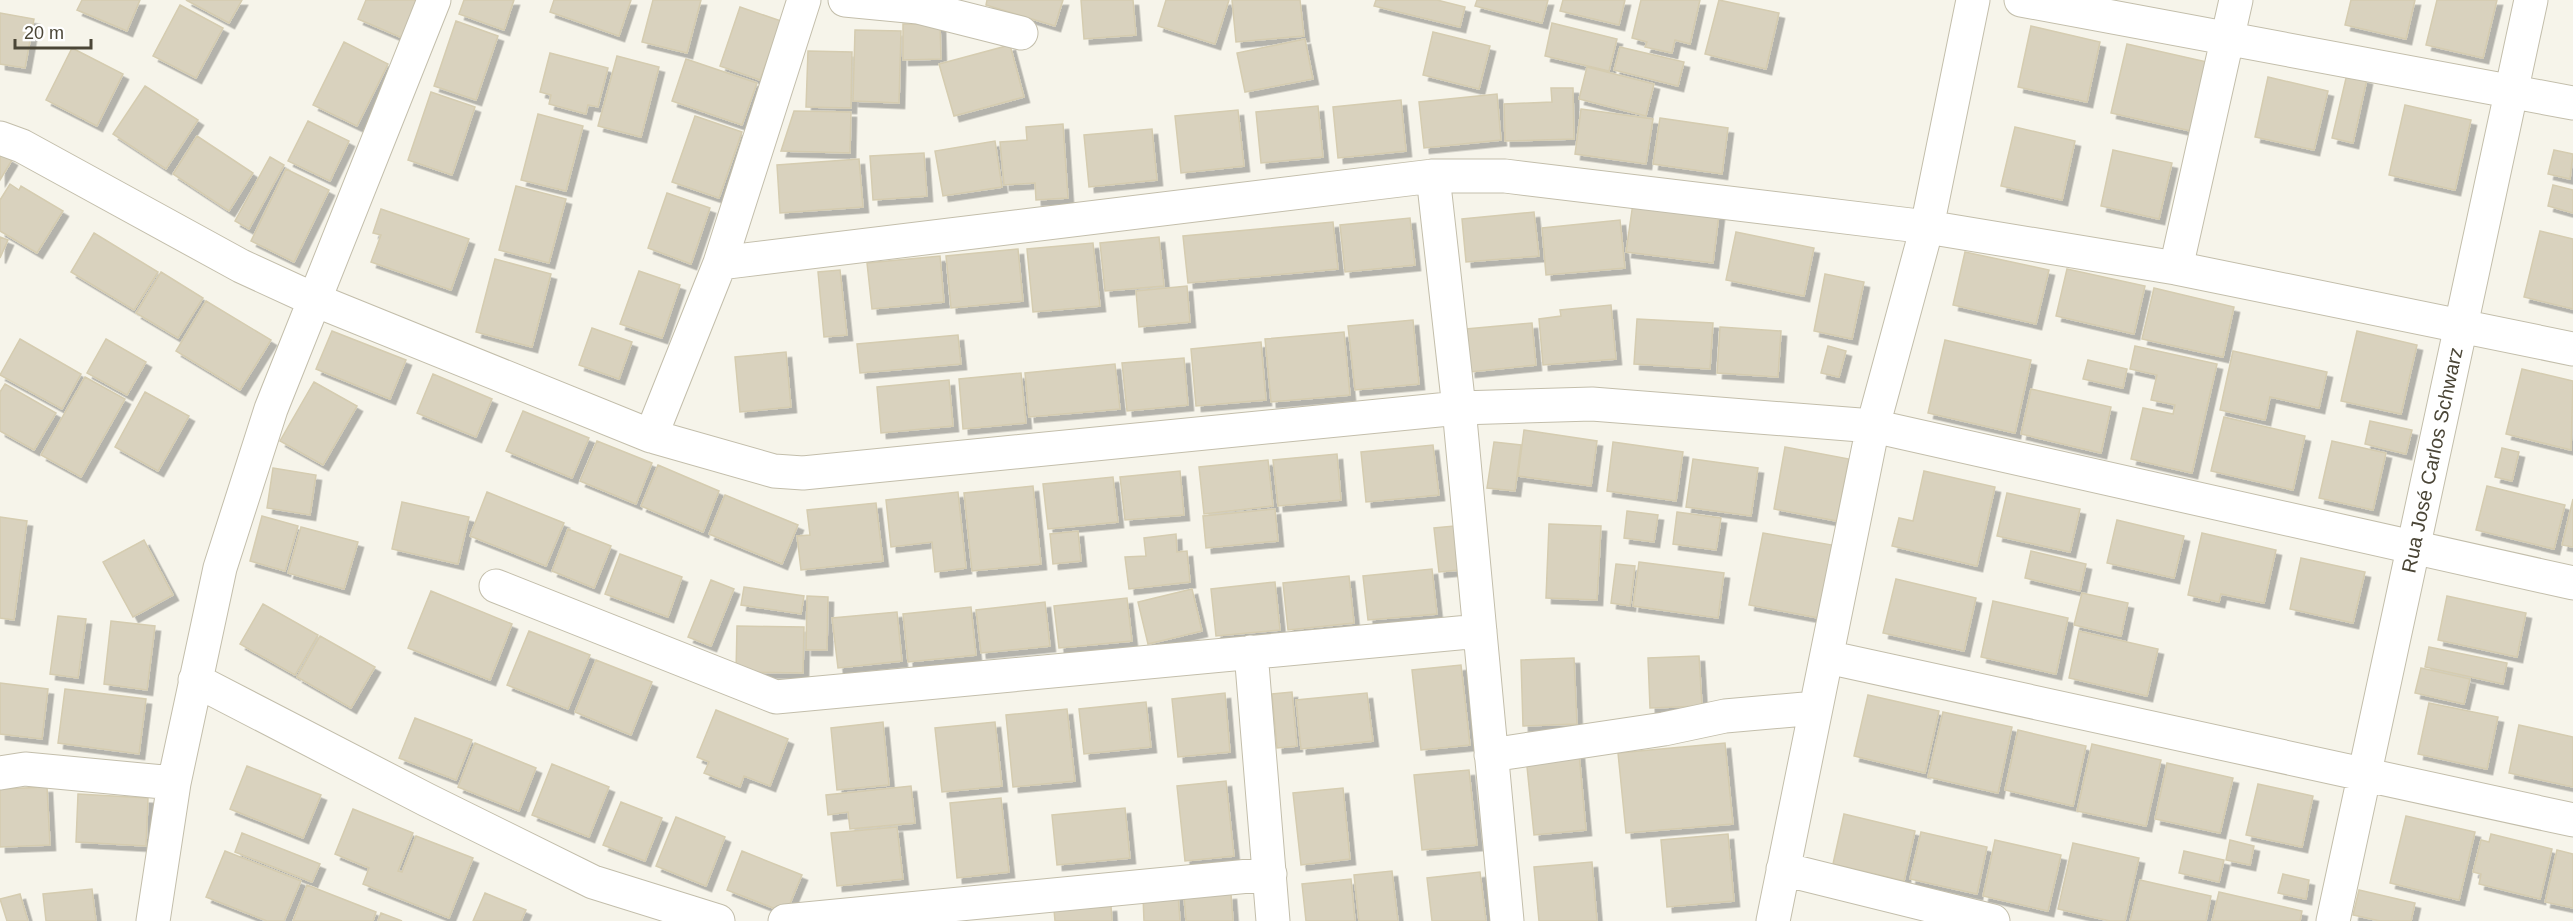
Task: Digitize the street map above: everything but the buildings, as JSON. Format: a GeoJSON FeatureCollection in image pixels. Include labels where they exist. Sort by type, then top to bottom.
{"type":"FeatureCollection","features":[{"type":"Feature","properties":{"kind":"street"},"geometry":{"type":"LineString","coordinates":[[153,921],[174,783],[220,568],[271,410],[434,0]]}},
{"type":"Feature","properties":{"kind":"street"},"geometry":{"type":"LineString","coordinates":[[651,436],[720,263],[804,0]]}},
{"type":"Feature","properties":{"kind":"street"},"geometry":{"type":"LineString","coordinates":[[845,0],[918,7],[1021,33]]}},
{"type":"Feature","properties":{"kind":"street"},"geometry":{"type":"LineString","coordinates":[[1773,921],[1873,426],[1927,227],[1973,0]]}},
{"type":"Feature","properties":{"kind":"street"},"geometry":{"type":"LineString","coordinates":[[2021,0],[2573,103]]}},
{"type":"Feature","properties":{"kind":"street"},"geometry":{"type":"LineString","coordinates":[[2176,268],[2236,0]]}},
{"type":"Feature","properties":{"kind":"street","name":"Rua José Carlos Schwarz"},"geometry":{"type":"LineString","coordinates":[[2332,921],[2531,0]]}},
{"type":"Feature","properties":{"kind":"street"},"geometry":{"type":"LineString","coordinates":[[0,138],[22,146],[241,266],[315,300],[651,436],[774,471],[803,473],[1459,408],[1592,404],[1873,426],[2573,583]]}},
{"type":"Feature","properties":{"kind":"street"},"geometry":{"type":"LineString","coordinates":[[720,263],[1433,176],[1505,176],[1927,227],[2176,268],[2573,349]]}},
{"type":"Feature","properties":{"kind":"street"},"geometry":{"type":"LineString","coordinates":[[1433,176],[1459,408],[1507,921]]}},
{"type":"Feature","properties":{"kind":"street"},"geometry":{"type":"LineString","coordinates":[[496,586],[776,696],[1480,631]]}},
{"type":"Feature","properties":{"kind":"street"},"geometry":{"type":"LineString","coordinates":[[1251,652],[1273,921]]}},
{"type":"Feature","properties":{"kind":"street"},"geometry":{"type":"LineString","coordinates":[[1827,657],[2573,819]]}},
{"type":"Feature","properties":{"kind":"street"},"geometry":{"type":"LineString","coordinates":[[195,680],[427,800],[593,882],[718,921]]}},
{"type":"Feature","properties":{"kind":"street"},"geometry":{"type":"LineString","coordinates":[[1491,755],[1664,729],[1725,716],[1816,708]]}},
{"type":"Feature","properties":{"kind":"street"},"geometry":{"type":"LineString","coordinates":[[0,773],[25,769],[174,783]]}},
{"type":"Feature","properties":{"kind":"street"},"geometry":{"type":"LineString","coordinates":[[1783,869],[1993,921]]}},
{"type":"Feature","properties":{"kind":"street"},"geometry":{"type":"LineString","coordinates":[[785,921],[1270,874]]}}]}
